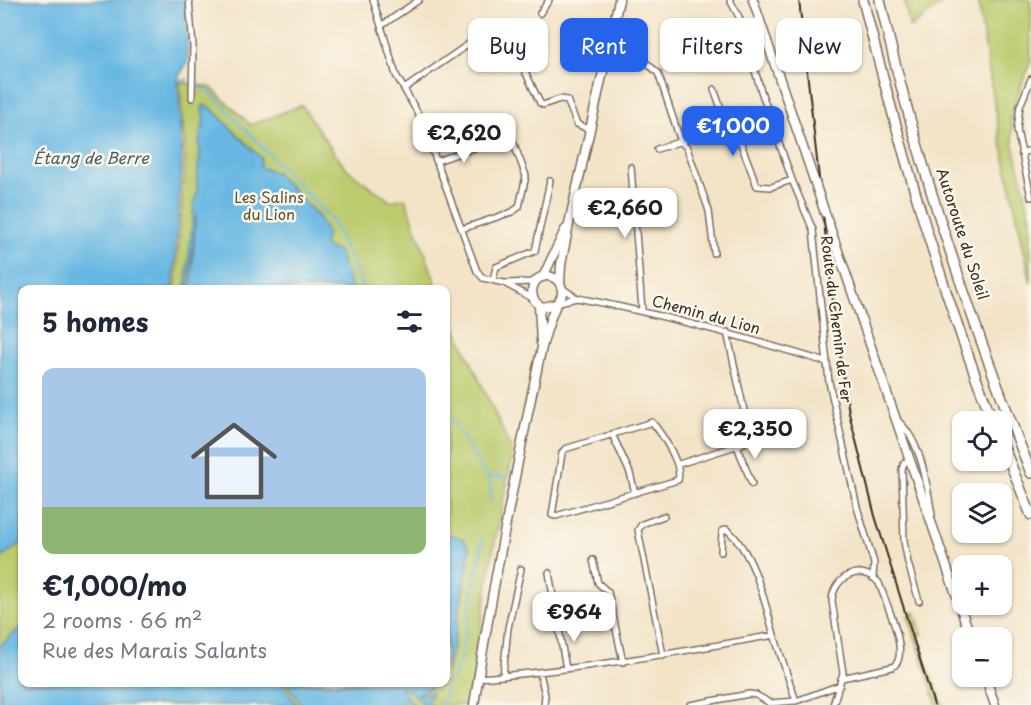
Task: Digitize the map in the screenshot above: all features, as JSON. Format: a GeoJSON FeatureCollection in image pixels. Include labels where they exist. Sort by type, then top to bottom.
{"type":"FeatureCollection","features":[{"type":"Feature","properties":{"kind":"highway"},"geometry":{"type":"LineString","coordinates":[[863,0],[919,210],[989,411]]}},
{"type":"Feature","properties":{"kind":"highway","name":"Autoroute du Soleil"},"geometry":{"type":"LineString","coordinates":[[880,0],[903,93],[936,205],[974,323],[1031,473]]}},
{"type":"Feature","properties":{"kind":"highway"},"geometry":{"type":"LineString","coordinates":[[1012,468],[1031,515]]}},
{"type":"Feature","properties":{"kind":"main road"},"geometry":{"type":"LineString","coordinates":[[753,0],[967,627]]}},
{"type":"Feature","properties":{"kind":"main road"},"geometry":{"type":"LineString","coordinates":[[474,705],[507,515],[541,350],[557,303],[562,295],[561,265],[619,2]]}},
{"type":"Feature","properties":{"kind":"main road"},"geometry":{"type":"LineString","coordinates":[[557,303],[548,307],[539,305],[532,298],[531,292],[535,282],[543,277],[570,219]]}},
{"type":"Feature","properties":{"kind":"main road"},"geometry":{"type":"LineString","coordinates":[[543,277],[553,278],[561,285]]}},
{"type":"Feature","properties":{"kind":"main road"},"geometry":{"type":"LineString","coordinates":[[539,305],[541,350]]}},
{"type":"Feature","properties":{"kind":"main road"},"geometry":{"type":"LineString","coordinates":[[989,687],[995,705]]}},
{"type":"Feature","properties":{"kind":"street"},"geometry":{"type":"LineString","coordinates":[[189,0],[193,37],[192,98]]}},
{"type":"Feature","properties":{"kind":"street"},"geometry":{"type":"LineString","coordinates":[[373,0],[396,75],[420,117],[478,274],[504,283],[532,298]]}},
{"type":"Feature","properties":{"kind":"street"},"geometry":{"type":"LineString","coordinates":[[381,26],[419,0]]}},
{"type":"Feature","properties":{"kind":"street"},"geometry":{"type":"LineString","coordinates":[[540,13],[549,0]]}},
{"type":"Feature","properties":{"kind":"street","name":"Route du Chemin de Fer"},"geometry":{"type":"LineString","coordinates":[[730,0],[739,17],[761,91],[792,180],[813,230],[826,362],[843,446],[874,563],[873,578]]}},
{"type":"Feature","properties":{"kind":"street"},"geometry":{"type":"LineString","coordinates":[[404,89],[468,44]]}},
{"type":"Feature","properties":{"kind":"street"},"geometry":{"type":"LineString","coordinates":[[648,64],[658,73],[681,142],[687,148],[709,211],[714,253]]}},
{"type":"Feature","properties":{"kind":"street"},"geometry":{"type":"LineString","coordinates":[[525,72],[540,103],[567,100],[577,124],[590,130]]}},
{"type":"Feature","properties":{"kind":"street"},"geometry":{"type":"LineString","coordinates":[[1031,79],[1018,114],[1017,129],[1020,153],[1031,197]]}},
{"type":"Feature","properties":{"kind":"street"},"geometry":{"type":"LineString","coordinates":[[714,89],[727,125]]}},
{"type":"Feature","properties":{"kind":"street"},"geometry":{"type":"LineString","coordinates":[[657,149],[732,125],[757,186],[771,187],[792,180]]}},
{"type":"Feature","properties":{"kind":"street"},"geometry":{"type":"LineString","coordinates":[[462,229],[513,212],[519,207],[526,174],[508,128]]}},
{"type":"Feature","properties":{"kind":"street"},"geometry":{"type":"LineString","coordinates":[[437,161],[483,145]]}},
{"type":"Feature","properties":{"kind":"street"},"geometry":{"type":"LineString","coordinates":[[1020,153],[1031,150]]}},
{"type":"Feature","properties":{"kind":"street"},"geometry":{"type":"LineString","coordinates":[[632,167],[642,310]]}},
{"type":"Feature","properties":{"kind":"street"},"geometry":{"type":"LineString","coordinates":[[493,280],[496,267],[535,251],[550,181]]}},
{"type":"Feature","properties":{"kind":"street"},"geometry":{"type":"LineString","coordinates":[[504,283],[535,282]]}},
{"type":"Feature","properties":{"kind":"street","name":"Chemin du Lion"},"geometry":{"type":"LineString","coordinates":[[561,285],[566,292],[577,298],[642,310],[727,332],[826,362]]}},
{"type":"Feature","properties":{"kind":"street","name":"Chemin du Lion"},"geometry":{"type":"LineString","coordinates":[[557,303],[577,298]]}},
{"type":"Feature","properties":{"kind":"street"},"geometry":{"type":"LineString","coordinates":[[678,464],[748,441],[750,433],[727,332]]}},
{"type":"Feature","properties":{"kind":"street"},"geometry":{"type":"LineString","coordinates":[[897,420],[906,429],[918,457],[929,495],[935,531]]}},
{"type":"Feature","properties":{"kind":"street"},"geometry":{"type":"LineString","coordinates":[[652,423],[678,464],[680,475],[675,482],[556,516],[552,515],[564,451],[568,447],[612,434],[652,423]]}},
{"type":"Feature","properties":{"kind":"street"},"geometry":{"type":"LineString","coordinates":[[612,434],[630,473],[635,494]]}},
{"type":"Feature","properties":{"kind":"street"},"geometry":{"type":"LineString","coordinates":[[737,446],[752,484]]}},
{"type":"Feature","properties":{"kind":"street"},"geometry":{"type":"LineString","coordinates":[[909,460],[904,463],[902,469],[903,531],[908,563],[919,601]]}},
{"type":"Feature","properties":{"kind":"street"},"geometry":{"type":"LineString","coordinates":[[663,516],[642,524],[638,530],[663,656]]}},
{"type":"Feature","properties":{"kind":"street"},"geometry":{"type":"LineString","coordinates":[[721,552],[720,534],[726,529],[733,535],[750,563],[796,701]]}},
{"type":"Feature","properties":{"kind":"street"},"geometry":{"type":"LineString","coordinates":[[593,560],[598,584],[608,592],[623,662]]}},
{"type":"Feature","properties":{"kind":"street"},"geometry":{"type":"LineString","coordinates":[[503,676],[508,628],[521,569]]}},
{"type":"Feature","properties":{"kind":"street"},"geometry":{"type":"LineString","coordinates":[[549,573],[566,669]]}},
{"type":"Feature","properties":{"kind":"street"},"geometry":{"type":"LineString","coordinates":[[690,705],[749,694],[756,695],[770,703],[796,701],[841,681],[899,663],[899,643],[879,583],[873,578],[857,573],[849,574],[840,580],[833,592],[832,601],[843,667],[841,681],[833,705]]}},
{"type":"Feature","properties":{"kind":"street"},"geometry":{"type":"LineString","coordinates":[[478,678],[540,673],[623,662],[774,635]]}},
{"type":"Feature","properties":{"kind":"street"},"geometry":{"type":"LineString","coordinates":[[540,673],[545,698],[544,705]]}},
{"type":"Feature","properties":{"kind":"green space"},"geometry":{"type":"Polygon","coordinates":[[[904,0],[946,0],[910,28],[904,0]]]}},
{"type":"Feature","properties":{"kind":"green space"},"geometry":{"type":"Polygon","coordinates":[[[979,0],[1031,0],[1031,61],[1011,117],[1013,141],[1031,219],[1031,283],[999,132],[979,0]]]}},
{"type":"Feature","properties":{"kind":"green space","name":"Les Salins du Lion"},"geometry":{"type":"Polygon","coordinates":[[[180,82],[210,87],[251,125],[302,105],[348,170],[390,201],[405,198],[437,285],[175,285],[185,160],[180,82]]]}},
{"type":"Feature","properties":{"kind":"green space"},"geometry":{"type":"Polygon","coordinates":[[[450,316],[513,453],[493,551],[469,705],[0,705],[0,559],[18,545],[18,687],[450,687],[450,316]]]}},
{"type":"Feature","properties":{"kind":"green space"},"geometry":{"type":"Polygon","coordinates":[[[915,612],[922,634],[918,636],[943,705],[937,705],[908,615],[915,612]]]}},
{"type":"Feature","properties":{"kind":"water","name":"Étang de Berre"},"geometry":{"type":"Polygon","coordinates":[[[0,0],[186,0],[188,61],[178,78],[182,160],[173,285],[18,285],[18,545],[0,559],[0,0]]]}},
{"type":"Feature","properties":{"kind":"water"},"geometry":{"type":"Polygon","coordinates":[[[204,105],[211,108],[261,158],[260,167],[275,172],[318,216],[327,233],[324,244],[340,255],[351,285],[191,285],[196,215],[188,285],[185,285],[197,193],[199,141],[204,120],[202,109],[204,105]]]}},
{"type":"Feature","properties":{"kind":"water"},"geometry":{"type":"Polygon","coordinates":[[[450,534],[464,539],[470,549],[450,658],[450,534]]]}},
{"type":"Feature","properties":{"kind":"water"},"geometry":{"type":"Polygon","coordinates":[[[18,630],[18,687],[285,687],[297,705],[0,705],[0,646],[18,630]]]}},
{"type":"Feature","properties":{"kind":"water"},"geometry":{"type":"Polygon","coordinates":[[[289,687],[431,687],[418,694],[432,692],[427,704],[407,689],[401,688],[414,705],[409,705],[404,698],[401,701],[403,705],[302,705],[289,687]]]}},
{"type":"Feature","properties":{"kind":"waterway"},"geometry":{"type":"LineString","coordinates":[[178,78],[183,81],[188,79]]}},
{"type":"Feature","properties":{"kind":"waterway"},"geometry":{"type":"LineString","coordinates":[[196,85],[210,92],[331,219],[357,272],[361,285]]}},
{"type":"Feature","properties":{"kind":"waterway"},"geometry":{"type":"LineString","coordinates":[[450,416],[486,476],[507,478]]}},
{"type":"Feature","properties":{"kind":"waterway"},"geometry":{"type":"LineString","coordinates":[[488,478],[491,486],[490,501]]}},
{"type":"Feature","properties":{"kind":"waterway"},"geometry":{"type":"LineString","coordinates":[[450,683],[460,661],[483,539]]}},
{"type":"Feature","properties":{"kind":"waterway"},"geometry":{"type":"LineString","coordinates":[[440,705],[448,687]]}},
{"type":"Feature","properties":{"kind":"railway"},"geometry":{"type":"LineString","coordinates":[[799,0],[836,329],[849,413],[875,516],[934,705]]}}]}
